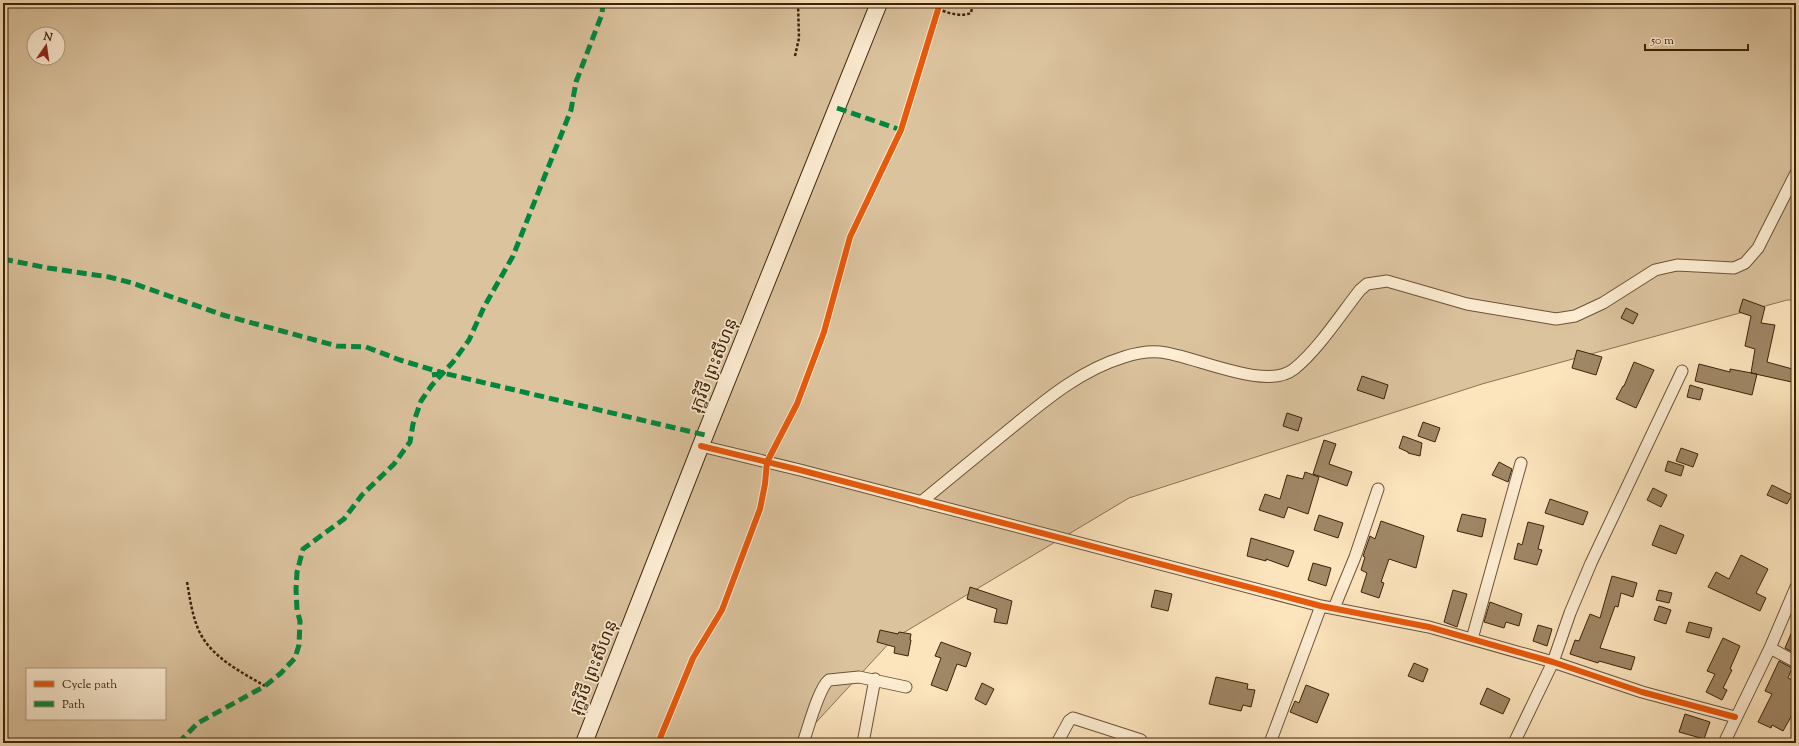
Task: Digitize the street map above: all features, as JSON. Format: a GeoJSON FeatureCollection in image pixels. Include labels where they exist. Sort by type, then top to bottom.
{"type":"FeatureCollection","features":[{"type":"Feature","properties":{"kind":"street","name":"រុក្ខវិថី ព្រះសីហនុ"},"geometry":{"type":"LineString","coordinates":[[584,743],[701,446],[879,3]]}},
{"type":"Feature","properties":{"kind":"street"},"geometry":{"type":"LineString","coordinates":[[921,502],[1054,394],[1082,375],[1104,364],[1133,354],[1160,352],[1243,374],[1266,376],[1285,374],[1294,370],[1322,339],[1360,290],[1372,283],[1387,281],[1468,304],[1556,318],[1576,316],[1603,303],[1656,270],[1677,265],[1734,268],[1745,263],[1758,248],[1796,173]]}},
{"type":"Feature","properties":{"kind":"street"},"geometry":{"type":"LineString","coordinates":[[1514,743],[1553,662],[1570,613],[1591,563],[1682,371]]}},
{"type":"Feature","properties":{"kind":"street"},"geometry":{"type":"LineString","coordinates":[[701,446],[800,470],[1321,606],[1429,627],[1553,662],[1642,692],[1736,717]]}},
{"type":"Feature","properties":{"kind":"street"},"geometry":{"type":"LineString","coordinates":[[1472,640],[1521,463]]}},
{"type":"Feature","properties":{"kind":"street"},"geometry":{"type":"LineString","coordinates":[[1334,608],[1355,557],[1378,489]]}},
{"type":"Feature","properties":{"kind":"street"},"geometry":{"type":"LineString","coordinates":[[1724,743],[1770,648],[1796,587]]}},
{"type":"Feature","properties":{"kind":"street"},"geometry":{"type":"LineString","coordinates":[[1270,743],[1321,606]]}},
{"type":"Feature","properties":{"kind":"street"},"geometry":{"type":"LineString","coordinates":[[1770,648],[1796,662]]}},
{"type":"Feature","properties":{"kind":"street"},"geometry":{"type":"LineString","coordinates":[[803,743],[820,693],[827,681],[833,678],[859,677],[875,679],[906,687]]}},
{"type":"Feature","properties":{"kind":"street"},"geometry":{"type":"LineString","coordinates":[[863,743],[875,679]]}},
{"type":"Feature","properties":{"kind":"street"},"geometry":{"type":"LineString","coordinates":[[1057,743],[1072,718],[1141,740]]}},
{"type":"Feature","properties":{"kind":"path"},"geometry":{"type":"LineString","coordinates":[[795,56],[799,38],[798,3]]}},
{"type":"Feature","properties":{"kind":"path"},"geometry":{"type":"LineString","coordinates":[[936,17],[939,6],[948,13],[965,15],[971,13],[974,3]]}},
{"type":"Feature","properties":{"kind":"path"},"geometry":{"type":"LineString","coordinates":[[187,582],[192,613],[197,626],[210,647],[225,661],[265,686]]}},
{"type":"Feature","properties":{"kind":"shaded area"},"geometry":{"type":"Polygon","coordinates":[[[3,3],[1796,3],[1796,300],[1787,300],[1482,384],[1129,498],[893,639],[797,743],[3,743],[3,3]]]}},
{"type":"Feature","properties":{"kind":"building"},"geometry":{"type":"Polygon","coordinates":[[[1743,299],[1765,307],[1761,323],[1775,325],[1767,362],[1796,370],[1796,383],[1751,373],[1755,349],[1745,346],[1751,316],[1739,312],[1743,299]]]}},
{"type":"Feature","properties":{"kind":"building"},"geometry":{"type":"Polygon","coordinates":[[[1626,308],[1638,314],[1633,324],[1621,318],[1626,308]]]}},
{"type":"Feature","properties":{"kind":"building"},"geometry":{"type":"Polygon","coordinates":[[[1577,350],[1602,357],[1596,375],[1572,368],[1577,350]]]}},
{"type":"Feature","properties":{"kind":"building"},"geometry":{"type":"Polygon","coordinates":[[[1634,362],[1654,370],[1636,408],[1616,399],[1624,386],[1634,362]]]}},
{"type":"Feature","properties":{"kind":"building"},"geometry":{"type":"Polygon","coordinates":[[[1699,364],[1730,372],[1730,369],[1757,374],[1752,395],[1695,381],[1699,364]]]}},
{"type":"Feature","properties":{"kind":"building"},"geometry":{"type":"Polygon","coordinates":[[[1362,376],[1388,385],[1384,399],[1357,390],[1362,376]]]}},
{"type":"Feature","properties":{"kind":"building"},"geometry":{"type":"Polygon","coordinates":[[[1690,385],[1703,389],[1700,400],[1687,397],[1690,385]]]}},
{"type":"Feature","properties":{"kind":"building"},"geometry":{"type":"Polygon","coordinates":[[[1287,413],[1302,418],[1298,431],[1283,426],[1287,413]]]}},
{"type":"Feature","properties":{"kind":"building"},"geometry":{"type":"Polygon","coordinates":[[[1423,422],[1440,428],[1435,442],[1418,436],[1423,422]]]}},
{"type":"Feature","properties":{"kind":"building"},"geometry":{"type":"Polygon","coordinates":[[[1403,436],[1422,443],[1420,456],[1408,453],[1399,448],[1403,436]]]}},
{"type":"Feature","properties":{"kind":"building"},"geometry":{"type":"Polygon","coordinates":[[[1324,440],[1336,444],[1329,464],[1352,472],[1347,486],[1313,474],[1324,440]]]}},
{"type":"Feature","properties":{"kind":"building"},"geometry":{"type":"Polygon","coordinates":[[[1681,448],[1698,454],[1693,467],[1676,461],[1681,448]]]}},
{"type":"Feature","properties":{"kind":"building"},"geometry":{"type":"Polygon","coordinates":[[[1668,461],[1684,466],[1681,476],[1665,471],[1668,461]]]}},
{"type":"Feature","properties":{"kind":"building"},"geometry":{"type":"Polygon","coordinates":[[[1499,462],[1512,469],[1508,482],[1492,475],[1499,462]]]}},
{"type":"Feature","properties":{"kind":"building"},"geometry":{"type":"Polygon","coordinates":[[[1305,472],[1319,477],[1308,514],[1288,507],[1284,518],[1259,510],[1265,494],[1280,499],[1287,475],[1303,479],[1305,472]]]}},
{"type":"Feature","properties":{"kind":"building"},"geometry":{"type":"Polygon","coordinates":[[[1772,485],[1792,495],[1787,504],[1767,495],[1772,485]]]}},
{"type":"Feature","properties":{"kind":"building"},"geometry":{"type":"Polygon","coordinates":[[[1653,488],[1667,495],[1661,507],[1647,500],[1653,488]]]}},
{"type":"Feature","properties":{"kind":"building"},"geometry":{"type":"Polygon","coordinates":[[[1550,499],[1588,512],[1583,525],[1545,513],[1550,499]]]}},
{"type":"Feature","properties":{"kind":"building"},"geometry":{"type":"Polygon","coordinates":[[[1462,514],[1486,519],[1482,537],[1457,531],[1462,514]]]}},
{"type":"Feature","properties":{"kind":"building"},"geometry":{"type":"Polygon","coordinates":[[[1319,515],[1343,523],[1338,538],[1314,530],[1319,515]]]}},
{"type":"Feature","properties":{"kind":"building"},"geometry":{"type":"Polygon","coordinates":[[[1381,521],[1424,536],[1416,568],[1389,559],[1381,582],[1384,583],[1379,598],[1361,592],[1367,573],[1361,570],[1365,557],[1363,556],[1370,536],[1375,539],[1381,521]]]}},
{"type":"Feature","properties":{"kind":"building"},"geometry":{"type":"Polygon","coordinates":[[[1528,522],[1544,526],[1538,549],[1542,550],[1537,565],[1514,559],[1518,543],[1522,545],[1528,522]]]}},
{"type":"Feature","properties":{"kind":"building"},"geometry":{"type":"Polygon","coordinates":[[[1660,525],[1684,535],[1676,554],[1652,545],[1660,525]]]}},
{"type":"Feature","properties":{"kind":"building"},"geometry":{"type":"Polygon","coordinates":[[[1251,538],[1294,551],[1288,567],[1266,559],[1266,561],[1247,556],[1251,538]]]}},
{"type":"Feature","properties":{"kind":"building"},"geometry":{"type":"Polygon","coordinates":[[[1741,555],[1768,569],[1756,593],[1766,598],[1760,611],[1708,587],[1716,572],[1729,579],[1741,555]]]}},
{"type":"Feature","properties":{"kind":"building"},"geometry":{"type":"Polygon","coordinates":[[[1313,563],[1331,568],[1326,586],[1308,580],[1313,563]]]}},
{"type":"Feature","properties":{"kind":"building"},"geometry":{"type":"Polygon","coordinates":[[[1612,576],[1637,583],[1633,597],[1621,593],[1618,607],[1615,606],[1600,648],[1635,657],[1631,670],[1599,661],[1598,663],[1570,654],[1575,640],[1579,641],[1590,614],[1600,618],[1612,576]]]}},
{"type":"Feature","properties":{"kind":"building"},"geometry":{"type":"Polygon","coordinates":[[[970,587],[1012,601],[1007,624],[994,622],[997,609],[967,599],[970,587]]]}},
{"type":"Feature","properties":{"kind":"building"},"geometry":{"type":"Polygon","coordinates":[[[1155,590],[1172,594],[1168,611],[1151,607],[1155,590]]]}},
{"type":"Feature","properties":{"kind":"building"},"geometry":{"type":"Polygon","coordinates":[[[1453,590],[1467,594],[1457,627],[1444,622],[1453,590]]]}},
{"type":"Feature","properties":{"kind":"building"},"geometry":{"type":"Polygon","coordinates":[[[1659,590],[1672,593],[1669,603],[1656,600],[1659,590]]]}},
{"type":"Feature","properties":{"kind":"building"},"geometry":{"type":"Polygon","coordinates":[[[1490,602],[1522,614],[1519,626],[1506,622],[1504,628],[1484,622],[1490,602]]]}},
{"type":"Feature","properties":{"kind":"building"},"geometry":{"type":"Polygon","coordinates":[[[1659,606],[1671,610],[1666,624],[1654,620],[1659,606]]]}},
{"type":"Feature","properties":{"kind":"building"},"geometry":{"type":"Polygon","coordinates":[[[1689,622],[1712,628],[1709,638],[1686,632],[1689,622]]]}},
{"type":"Feature","properties":{"kind":"building"},"geometry":{"type":"Polygon","coordinates":[[[1796,622],[1796,654],[1785,648],[1796,622]]]}},
{"type":"Feature","properties":{"kind":"building"},"geometry":{"type":"Polygon","coordinates":[[[1538,625],[1552,629],[1547,646],[1533,641],[1538,625]]]}},
{"type":"Feature","properties":{"kind":"building"},"geometry":{"type":"Polygon","coordinates":[[[880,630],[898,634],[899,632],[911,634],[908,656],[894,653],[895,647],[877,642],[880,630]]]}},
{"type":"Feature","properties":{"kind":"building"},"geometry":{"type":"Polygon","coordinates":[[[1723,638],[1740,646],[1730,669],[1732,670],[1723,688],[1727,690],[1722,700],[1706,692],[1715,674],[1707,671],[1723,638]]]}},
{"type":"Feature","properties":{"kind":"building"},"geometry":{"type":"Polygon","coordinates":[[[941,642],[971,653],[966,667],[957,664],[947,691],[931,685],[941,658],[935,656],[941,642]]]}},
{"type":"Feature","properties":{"kind":"building"},"geometry":{"type":"Polygon","coordinates":[[[1779,661],[1792,668],[1788,678],[1796,682],[1796,708],[1783,731],[1772,725],[1771,728],[1758,722],[1772,694],[1765,691],[1779,661]]]}},
{"type":"Feature","properties":{"kind":"building"},"geometry":{"type":"Polygon","coordinates":[[[1414,663],[1428,669],[1423,682],[1408,676],[1414,663]]]}},
{"type":"Feature","properties":{"kind":"building"},"geometry":{"type":"Polygon","coordinates":[[[1216,677],[1248,684],[1247,689],[1255,690],[1251,707],[1243,705],[1241,711],[1209,704],[1216,677]]]}},
{"type":"Feature","properties":{"kind":"building"},"geometry":{"type":"Polygon","coordinates":[[[982,683],[994,689],[986,705],[975,699],[982,683]]]}},
{"type":"Feature","properties":{"kind":"building"},"geometry":{"type":"Polygon","coordinates":[[[1306,685],[1329,694],[1317,723],[1290,712],[1295,701],[1299,703],[1306,685]]]}},
{"type":"Feature","properties":{"kind":"building"},"geometry":{"type":"Polygon","coordinates":[[[1487,688],[1510,699],[1503,714],[1480,704],[1487,688]]]}},
{"type":"Feature","properties":{"kind":"building"},"geometry":{"type":"Polygon","coordinates":[[[1685,714],[1710,722],[1704,739],[1679,732],[1685,714]]]}},
{"type":"Feature","properties":{"kind":"marked path"},"geometry":{"type":"LineString","coordinates":[[178,743],[198,723],[265,686],[281,673],[295,658],[299,645],[300,621],[297,610],[297,572],[303,549],[344,519],[362,495],[394,464],[410,442],[413,424],[421,401],[432,385],[453,362],[469,340],[484,307],[513,256],[571,110],[576,82],[602,14],[603,3]]}},
{"type":"Feature","properties":{"kind":"marked path"},"geometry":{"type":"LineString","coordinates":[[837,108],[901,130]]}},
{"type":"Feature","properties":{"kind":"marked path"},"geometry":{"type":"LineString","coordinates":[[3,259],[48,268],[109,277],[132,283],[223,315],[337,346],[366,347],[400,360],[443,373]]}},
{"type":"Feature","properties":{"kind":"marked path"},"geometry":{"type":"LineString","coordinates":[[432,375],[443,373],[705,435]]}},
{"type":"Feature","properties":{"kind":"cycle path"},"geometry":{"type":"LineString","coordinates":[[658,743],[693,658],[722,610],[760,509],[765,484],[767,462],[797,404],[824,332],[850,237],[901,130],[940,3]]}},
{"type":"Feature","properties":{"kind":"cycle path"},"geometry":{"type":"LineString","coordinates":[[701,446],[800,470],[1321,606],[1429,627],[1553,662],[1642,692],[1735,717]]}}]}
